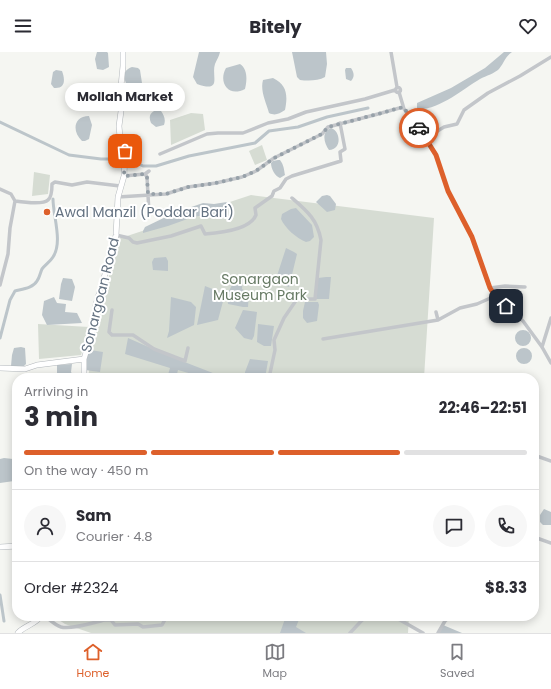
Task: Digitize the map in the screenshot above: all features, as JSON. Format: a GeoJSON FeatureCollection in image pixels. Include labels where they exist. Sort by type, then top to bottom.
{"type":"FeatureCollection","features":[{"type":"Feature","properties":{"kind":"main road","name":"Sonargoan Road"},"geometry":{"type":"LineString","coordinates":[[84,373],[84,359],[91,336],[96,304],[116,235],[118,197],[124,176],[125,151],[120,137],[119,126],[122,104],[121,86],[123,52]]}},
{"type":"Feature","properties":{"kind":"main road"},"geometry":{"type":"LineString","coordinates":[[0,368],[25,369],[38,365],[84,359]]}},
{"type":"Feature","properties":{"kind":"main road"},"geometry":{"type":"LineString","coordinates":[[0,547],[12,546]]}},
{"type":"Feature","properties":{"kind":"main road"},"geometry":{"type":"LineString","coordinates":[[18,633],[36,621]]}},
{"type":"Feature","properties":{"kind":"street"},"geometry":{"type":"LineString","coordinates":[[391,52],[397,90],[403,107],[426,138],[436,155],[448,191],[472,237],[490,288],[495,296],[523,321],[542,347],[551,363]]}},
{"type":"Feature","properties":{"kind":"street"},"geometry":{"type":"LineString","coordinates":[[426,138],[444,127],[457,124],[464,110],[488,93],[551,57]]}},
{"type":"Feature","properties":{"kind":"street"},"geometry":{"type":"LineString","coordinates":[[160,154],[207,134],[218,132],[239,134],[268,123],[288,119],[306,112],[397,90]]}},
{"type":"Feature","properties":{"kind":"street"},"geometry":{"type":"LineString","coordinates":[[118,197],[166,194],[188,187],[242,177],[256,171],[274,158],[322,134],[328,127],[403,107]]}},
{"type":"Feature","properties":{"kind":"street"},"geometry":{"type":"LineString","coordinates":[[116,235],[129,238],[133,242],[137,243],[171,236],[200,226],[205,234],[237,229],[253,220],[256,215],[255,208],[272,196],[274,191],[280,188],[286,179],[341,161],[340,152],[346,149],[340,123]]}},
{"type":"Feature","properties":{"kind":"street"},"geometry":{"type":"LineString","coordinates":[[124,176],[145,174],[148,171]]}},
{"type":"Feature","properties":{"kind":"street"},"geometry":{"type":"LineString","coordinates":[[145,174],[147,177],[148,213]]}},
{"type":"Feature","properties":{"kind":"street"},"geometry":{"type":"LineString","coordinates":[[15,201],[40,203],[46,201],[50,198],[52,184],[55,182],[72,185],[86,182],[120,186]]}},
{"type":"Feature","properties":{"kind":"street"},"geometry":{"type":"LineString","coordinates":[[0,189],[11,194],[15,201],[10,228],[8,254],[0,285]]}},
{"type":"Feature","properties":{"kind":"street"},"geometry":{"type":"LineString","coordinates":[[270,373],[275,350],[274,340],[284,318],[297,299],[315,299],[320,247],[319,232],[307,211],[292,198]]}},
{"type":"Feature","properties":{"kind":"street"},"geometry":{"type":"LineString","coordinates":[[490,288],[505,286],[525,287]]}},
{"type":"Feature","properties":{"kind":"street"},"geometry":{"type":"LineString","coordinates":[[323,339],[438,320],[460,308],[477,304],[495,296]]}},
{"type":"Feature","properties":{"kind":"street"},"geometry":{"type":"LineString","coordinates":[[112,310],[109,332],[112,335],[133,335],[154,349],[185,361],[188,348]]}},
{"type":"Feature","properties":{"kind":"street"},"geometry":{"type":"LineString","coordinates":[[436,312],[438,320]]}},
{"type":"Feature","properties":{"kind":"street"},"geometry":{"type":"LineString","coordinates":[[542,347],[551,318]]}},
{"type":"Feature","properties":{"kind":"street"},"geometry":{"type":"LineString","coordinates":[[539,457],[551,461]]}},
{"type":"Feature","properties":{"kind":"street"},"geometry":{"type":"LineString","coordinates":[[539,539],[551,543]]}},
{"type":"Feature","properties":{"kind":"street"},"geometry":{"type":"LineString","coordinates":[[51,621],[56,625],[63,627],[73,627],[100,621]]}},
{"type":"Feature","properties":{"kind":"street"},"geometry":{"type":"LineString","coordinates":[[111,621],[115,625],[138,624],[143,627],[162,625],[164,621]]}},
{"type":"Feature","properties":{"kind":"street"},"geometry":{"type":"LineString","coordinates":[[350,633],[361,621]]}},
{"type":"Feature","properties":{"kind":"street"},"geometry":{"type":"LineString","coordinates":[[401,621],[423,633]]}},
{"type":"Feature","properties":{"kind":"street"},"geometry":{"type":"LineString","coordinates":[[438,633],[445,621]]}},
{"type":"Feature","properties":{"kind":"green space"},"geometry":{"type":"Polygon","coordinates":[[[191,113],[203,114],[205,130],[171,145],[170,120],[191,113]]]}},
{"type":"Feature","properties":{"kind":"green space"},"geometry":{"type":"Polygon","coordinates":[[[262,145],[267,160],[255,165],[249,151],[262,145]]]}},
{"type":"Feature","properties":{"kind":"green space"},"geometry":{"type":"Polygon","coordinates":[[[34,172],[50,175],[48,194],[32,196],[34,172]]]}},
{"type":"Feature","properties":{"kind":"green space","name":"Sonargaon Museum Park"},"geometry":{"type":"Polygon","coordinates":[[[251,195],[434,218],[424,373],[89,373],[94,339],[118,239],[251,195]]]}},
{"type":"Feature","properties":{"kind":"green space"},"geometry":{"type":"Polygon","coordinates":[[[38,324],[89,327],[81,355],[39,359],[38,324]]]}},
{"type":"Feature","properties":{"kind":"green space"},"geometry":{"type":"Polygon","coordinates":[[[60,621],[409,621],[408,633],[91,633],[60,621]]]}},
{"type":"Feature","properties":{"kind":"shaded area"},"geometry":{"type":"Polygon","coordinates":[[[97,52],[108,53],[109,67],[103,70],[97,69],[95,59],[97,52]]]}},
{"type":"Feature","properties":{"kind":"shaded area"},"geometry":{"type":"Polygon","coordinates":[[[199,52],[220,52],[215,64],[213,85],[205,86],[197,84],[193,77],[199,52]]]}},
{"type":"Feature","properties":{"kind":"shaded area"},"geometry":{"type":"Polygon","coordinates":[[[292,52],[326,52],[327,64],[325,77],[306,81],[300,80],[297,77],[292,52]]]}},
{"type":"Feature","properties":{"kind":"shaded area"},"geometry":{"type":"Polygon","coordinates":[[[504,52],[512,52],[507,56],[499,69],[495,72],[480,79],[442,103],[425,109],[417,109],[417,103],[451,88],[485,68],[504,52]]]}},
{"type":"Feature","properties":{"kind":"shaded area"},"geometry":{"type":"Polygon","coordinates":[[[240,64],[246,72],[245,89],[239,91],[229,90],[224,83],[223,78],[226,68],[240,64]]]}},
{"type":"Feature","properties":{"kind":"shaded area"},"geometry":{"type":"Polygon","coordinates":[[[132,67],[140,70],[142,83],[140,88],[128,88],[124,76],[126,71],[132,67]]]}},
{"type":"Feature","properties":{"kind":"shaded area"},"geometry":{"type":"Polygon","coordinates":[[[346,68],[351,68],[353,71],[354,76],[351,81],[346,79],[346,68]]]}},
{"type":"Feature","properties":{"kind":"shaded area"},"geometry":{"type":"Polygon","coordinates":[[[56,70],[62,71],[64,83],[61,87],[54,88],[51,84],[53,72],[56,70]]]}},
{"type":"Feature","properties":{"kind":"shaded area"},"geometry":{"type":"Polygon","coordinates":[[[273,78],[284,87],[286,100],[285,110],[279,113],[271,114],[269,113],[262,84],[263,80],[273,78]]]}},
{"type":"Feature","properties":{"kind":"shaded area"},"geometry":{"type":"Polygon","coordinates":[[[154,111],[161,111],[165,121],[164,125],[156,127],[151,123],[150,116],[154,111]]]}},
{"type":"Feature","properties":{"kind":"shaded area"},"geometry":{"type":"Polygon","coordinates":[[[89,116],[92,125],[89,139],[82,141],[77,133],[76,125],[80,119],[89,116]]]}},
{"type":"Feature","properties":{"kind":"shaded area"},"geometry":{"type":"Polygon","coordinates":[[[331,128],[337,133],[339,140],[336,147],[329,150],[324,138],[326,132],[331,128]]]}},
{"type":"Feature","properties":{"kind":"shaded area"},"geometry":{"type":"Polygon","coordinates":[[[280,160],[284,168],[285,175],[280,178],[275,174],[271,163],[273,161],[280,160]]]}},
{"type":"Feature","properties":{"kind":"shaded area"},"geometry":{"type":"Polygon","coordinates":[[[322,196],[330,196],[336,204],[335,210],[327,212],[316,202],[322,196]]]}},
{"type":"Feature","properties":{"kind":"shaded area"},"geometry":{"type":"Polygon","coordinates":[[[227,202],[229,204],[226,210],[222,212],[193,217],[143,233],[145,227],[174,213],[203,203],[214,204],[227,202]]]}},
{"type":"Feature","properties":{"kind":"shaded area"},"geometry":{"type":"Polygon","coordinates":[[[296,208],[312,225],[314,237],[310,241],[306,242],[295,235],[285,226],[281,219],[282,214],[296,208]]]}},
{"type":"Feature","properties":{"kind":"shaded area"},"geometry":{"type":"Polygon","coordinates":[[[286,248],[297,254],[289,287],[275,282],[286,248]]]}},
{"type":"Feature","properties":{"kind":"shaded area"},"geometry":{"type":"Polygon","coordinates":[[[166,257],[168,261],[168,271],[153,270],[152,262],[154,258],[166,257]]]}},
{"type":"Feature","properties":{"kind":"shaded area"},"geometry":{"type":"Polygon","coordinates":[[[236,277],[243,278],[242,289],[249,293],[248,307],[228,304],[227,295],[236,277]]]}},
{"type":"Feature","properties":{"kind":"shaded area"},"geometry":{"type":"Polygon","coordinates":[[[331,277],[329,299],[316,299],[318,278],[331,277]]]}},
{"type":"Feature","properties":{"kind":"shaded area"},"geometry":{"type":"Polygon","coordinates":[[[63,278],[72,279],[75,287],[72,301],[59,299],[63,278]]]}},
{"type":"Feature","properties":{"kind":"shaded area"},"geometry":{"type":"Polygon","coordinates":[[[205,286],[225,294],[218,320],[197,325],[205,286]]]}},
{"type":"Feature","properties":{"kind":"shaded area"},"geometry":{"type":"Polygon","coordinates":[[[54,297],[57,303],[66,304],[65,312],[77,313],[82,323],[47,325],[42,315],[44,301],[54,297]]]}},
{"type":"Feature","properties":{"kind":"shaded area"},"geometry":{"type":"Polygon","coordinates":[[[171,297],[191,302],[196,307],[194,325],[167,338],[169,331],[171,297]]]}},
{"type":"Feature","properties":{"kind":"shaded area"},"geometry":{"type":"Polygon","coordinates":[[[305,302],[318,302],[317,321],[307,323],[303,318],[305,302]]]}},
{"type":"Feature","properties":{"kind":"shaded area"},"geometry":{"type":"Polygon","coordinates":[[[243,310],[257,312],[254,336],[252,340],[244,338],[235,328],[243,310]]]}},
{"type":"Feature","properties":{"kind":"shaded area"},"geometry":{"type":"Polygon","coordinates":[[[258,324],[274,326],[271,346],[264,346],[257,342],[258,324]]]}},
{"type":"Feature","properties":{"kind":"shaded area"},"geometry":{"type":"Polygon","coordinates":[[[523,330],[529,332],[531,338],[529,344],[523,346],[517,344],[515,338],[517,332],[523,330]]]}},
{"type":"Feature","properties":{"kind":"shaded area"},"geometry":{"type":"Polygon","coordinates":[[[128,338],[213,373],[188,373],[178,370],[177,373],[168,373],[170,368],[125,354],[128,338]]]}},
{"type":"Feature","properties":{"kind":"shaded area"},"geometry":{"type":"Polygon","coordinates":[[[14,348],[25,348],[26,364],[24,366],[11,366],[14,348]]]}},
{"type":"Feature","properties":{"kind":"shaded area"},"geometry":{"type":"Polygon","coordinates":[[[524,348],[531,353],[532,356],[527,363],[524,364],[517,359],[516,356],[521,349],[524,348]]]}},
{"type":"Feature","properties":{"kind":"shaded area"},"geometry":{"type":"Polygon","coordinates":[[[88,351],[103,352],[100,372],[85,370],[85,360],[88,351]]]}},
{"type":"Feature","properties":{"kind":"shaded area"},"geometry":{"type":"Polygon","coordinates":[[[250,359],[268,361],[266,373],[245,372],[250,359]]]}},
{"type":"Feature","properties":{"kind":"shaded area"},"geometry":{"type":"Polygon","coordinates":[[[72,364],[72,373],[57,373],[57,365],[72,364]]]}},
{"type":"Feature","properties":{"kind":"shaded area"},"geometry":{"type":"Polygon","coordinates":[[[0,459],[12,459],[12,481],[0,483],[0,459]]]}},
{"type":"Feature","properties":{"kind":"shaded area"},"geometry":{"type":"Polygon","coordinates":[[[544,509],[551,512],[551,525],[543,525],[540,522],[540,515],[544,509]]]}},
{"type":"Feature","properties":{"kind":"shaded area"},"geometry":{"type":"Polygon","coordinates":[[[284,621],[298,621],[296,627],[306,633],[280,633],[284,621]]]}},
{"type":"Feature","properties":{"kind":"shaded area"},"geometry":{"type":"Polygon","coordinates":[[[443,625],[462,633],[439,633],[443,625]]]}},
{"type":"Feature","properties":{"kind":"waterway"},"geometry":{"type":"LineString","coordinates":[[129,159],[143,166],[156,166],[189,156],[255,143],[269,131],[298,127],[327,117],[368,108]]}},
{"type":"Feature","properties":{"kind":"waterway"},"geometry":{"type":"LineString","coordinates":[[0,122],[69,155],[101,159],[120,159]]}},
{"type":"Feature","properties":{"kind":"waterway"},"geometry":{"type":"LineString","coordinates":[[0,338],[10,300],[15,291],[28,288],[33,285],[39,278],[42,269],[52,259],[56,251],[57,229],[53,199]]}},
{"type":"Feature","properties":{"kind":"waterway"},"geometry":{"type":"LineString","coordinates":[[0,595],[4,621]]}},
{"type":"Feature","properties":{"kind":"way so far"},"geometry":{"type":"LineString","coordinates":[[125,151],[124,176],[145,174],[147,177],[148,194],[154,195],[166,194],[188,187],[242,177],[256,171],[274,158],[322,134],[328,127],[403,107],[419,128]]}},
{"type":"Feature","properties":{"kind":"place","name":"Mollah Market"},"geometry":{"type":"Point","coordinates":[125,151]}},
{"type":"Feature","properties":{"kind":"place","name":"Awal Manzil (Poddar Bari)"},"geometry":{"type":"Point","coordinates":[47,212]}},
{"type":"Feature","properties":{"kind":"route"},"geometry":{"type":"LineString","coordinates":[[419,128],[436,155],[448,191],[472,237],[490,288],[495,296],[506,306]]}}]}
